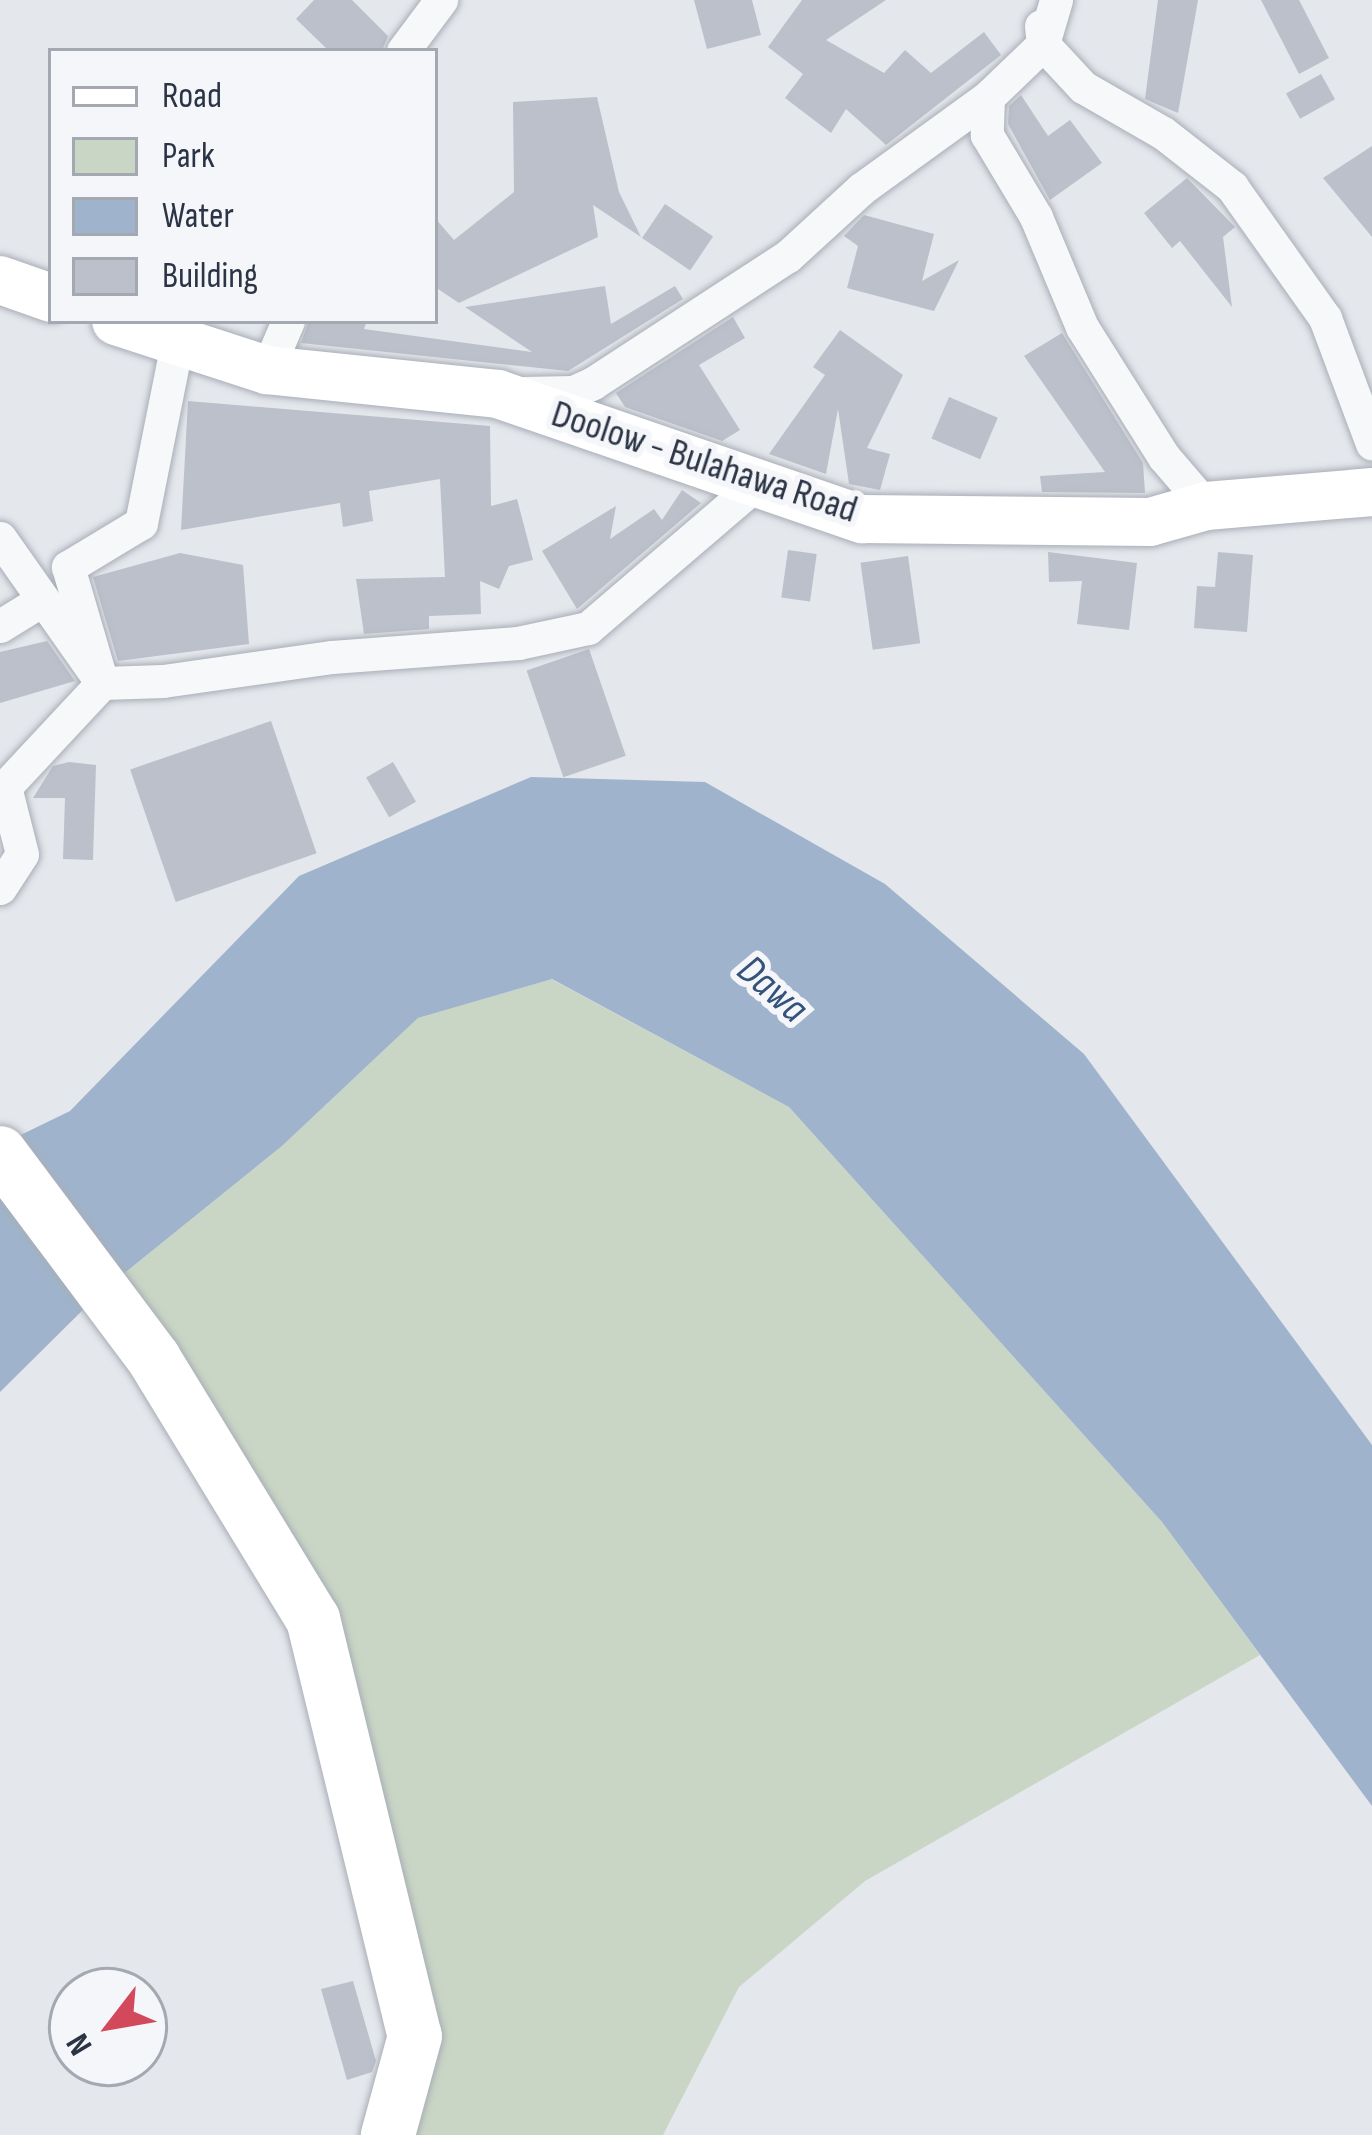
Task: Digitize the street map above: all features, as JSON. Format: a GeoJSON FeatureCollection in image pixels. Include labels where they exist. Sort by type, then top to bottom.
{"type":"FeatureCollection","features":[{"type":"Feature","properties":{"kind":"main road"},"geometry":{"type":"LineString","coordinates":[[0,280],[48,297]]}},
{"type":"Feature","properties":{"kind":"main road","name":"Doolow - Bulahawa Road"},"geometry":{"type":"LineString","coordinates":[[124,324],[267,370],[498,394],[862,519],[1150,522],[1206,506],[1372,492]]}},
{"type":"Feature","properties":{"kind":"main road"},"geometry":{"type":"LineString","coordinates":[[0,1153],[154,1359],[313,1618],[415,2036],[388,2135]]}},
{"type":"Feature","properties":{"kind":"street"},"geometry":{"type":"LineString","coordinates":[[405,48],[441,0]]}},
{"type":"Feature","properties":{"kind":"street"},"geometry":{"type":"LineString","coordinates":[[1038,0],[1043,44],[1083,87],[1163,133],[1232,187],[1325,318],[1372,444]]}},
{"type":"Feature","properties":{"kind":"street"},"geometry":{"type":"LineString","coordinates":[[498,394],[573,392],[663,341],[788,256],[861,189],[988,97],[1043,44],[1056,0]]}},
{"type":"Feature","properties":{"kind":"street"},"geometry":{"type":"LineString","coordinates":[[988,97],[987,136],[1036,217],[1082,327],[1164,458],[1206,506]]}},
{"type":"Feature","properties":{"kind":"street"},"geometry":{"type":"LineString","coordinates":[[267,370],[287,324]]}},
{"type":"Feature","properties":{"kind":"street"},"geometry":{"type":"LineString","coordinates":[[102,683],[68,567],[141,523],[177,343]]}},
{"type":"Feature","properties":{"kind":"street"},"geometry":{"type":"LineString","coordinates":[[0,888],[22,854],[5,787],[102,683],[518,643],[588,628],[756,484]]}},
{"type":"Feature","properties":{"kind":"street"},"geometry":{"type":"LineString","coordinates":[[0,538],[102,683]]}},
{"type":"Feature","properties":{"kind":"street"},"geometry":{"type":"LineString","coordinates":[[0,626],[42,600]]}},
{"type":"Feature","properties":{"kind":"green space"},"geometry":{"type":"Polygon","coordinates":[[[551,979],[789,1107],[1162,1522],[1260,1655],[865,1881],[739,1987],[663,2135],[377,2135],[407,2033],[306,1621],[101,1292],[282,1146],[418,1018],[551,979]]]}},
{"type":"Feature","properties":{"kind":"water","name":"Dawa"},"geometry":{"type":"Polygon","coordinates":[[[531,777],[705,782],[885,884],[1084,1054],[1372,1445],[1372,1806],[1162,1522],[789,1107],[552,979],[418,1018],[282,1146],[101,1292],[0,1392],[0,1145],[70,1111],[299,876],[531,777]]]}},
{"type":"Feature","properties":{"kind":"building"},"geometry":{"type":"Polygon","coordinates":[[[314,0],[352,0],[388,36],[383,48],[326,48],[296,19],[314,0]]]}},
{"type":"Feature","properties":{"kind":"building"},"geometry":{"type":"Polygon","coordinates":[[[694,0],[752,0],[761,35],[707,49],[694,0]]]}},
{"type":"Feature","properties":{"kind":"building"},"geometry":{"type":"Polygon","coordinates":[[[802,0],[886,0],[826,40],[884,73],[905,50],[931,73],[984,32],[1001,55],[886,145],[846,109],[831,133],[785,98],[803,74],[768,47],[802,0]]]}},
{"type":"Feature","properties":{"kind":"building"},"geometry":{"type":"Polygon","coordinates":[[[1158,0],[1198,0],[1178,113],[1145,99],[1158,0]]]}},
{"type":"Feature","properties":{"kind":"building"},"geometry":{"type":"Polygon","coordinates":[[[1261,0],[1299,0],[1329,58],[1299,74],[1261,0]]]}},
{"type":"Feature","properties":{"kind":"building"},"geometry":{"type":"Polygon","coordinates":[[[1321,74],[1335,99],[1300,119],[1286,93],[1321,74]]]}},
{"type":"Feature","properties":{"kind":"building"},"geometry":{"type":"Polygon","coordinates":[[[1021,95],[1048,136],[1070,120],[1102,163],[1050,200],[1008,124],[1009,106],[1021,95]]]}},
{"type":"Feature","properties":{"kind":"building"},"geometry":{"type":"Polygon","coordinates":[[[597,97],[619,192],[641,237],[593,205],[598,237],[459,303],[438,289],[438,221],[454,240],[514,192],[513,102],[597,97]]]}},
{"type":"Feature","properties":{"kind":"building"},"geometry":{"type":"Polygon","coordinates":[[[1372,146],[1372,237],[1323,178],[1372,146]]]}},
{"type":"Feature","properties":{"kind":"building"},"geometry":{"type":"Polygon","coordinates":[[[1187,178],[1235,227],[1223,237],[1232,307],[1180,241],[1172,248],[1144,213],[1187,178]]]}},
{"type":"Feature","properties":{"kind":"building"},"geometry":{"type":"Polygon","coordinates":[[[665,204],[713,236],[690,270],[642,238],[665,204]]]}},
{"type":"Feature","properties":{"kind":"building"},"geometry":{"type":"Polygon","coordinates":[[[864,215],[934,234],[922,281],[959,260],[934,311],[847,288],[858,246],[844,236],[864,215]]]}},
{"type":"Feature","properties":{"kind":"building"},"geometry":{"type":"Polygon","coordinates":[[[605,286],[611,324],[675,286],[683,299],[568,371],[301,343],[308,324],[366,324],[364,329],[532,352],[465,307],[605,286]]]}},
{"type":"Feature","properties":{"kind":"building"},"geometry":{"type":"Polygon","coordinates":[[[733,317],[745,338],[699,365],[740,430],[722,441],[625,407],[616,393],[733,317]]]}},
{"type":"Feature","properties":{"kind":"building"},"geometry":{"type":"Polygon","coordinates":[[[840,330],[903,375],[867,448],[890,454],[880,490],[849,484],[838,409],[826,474],[769,454],[825,375],[813,367],[840,330]]]}},
{"type":"Feature","properties":{"kind":"building"},"geometry":{"type":"Polygon","coordinates":[[[1062,333],[1143,463],[1145,493],[1042,492],[1040,476],[1105,472],[1024,356],[1062,333]]]}},
{"type":"Feature","properties":{"kind":"building"},"geometry":{"type":"Polygon","coordinates":[[[949,397],[998,418],[980,459],[931,438],[949,397]]]}},
{"type":"Feature","properties":{"kind":"building"},"geometry":{"type":"Polygon","coordinates":[[[188,401],[490,426],[491,506],[517,499],[533,560],[509,566],[499,589],[480,581],[481,614],[429,616],[429,629],[364,634],[356,579],[445,577],[440,479],[369,491],[373,521],[343,527],[340,503],[181,530],[188,401]]]}},
{"type":"Feature","properties":{"kind":"building"},"geometry":{"type":"Polygon","coordinates":[[[682,490],[701,503],[577,609],[542,551],[616,506],[610,539],[654,509],[662,520],[682,490]]]}},
{"type":"Feature","properties":{"kind":"building"},"geometry":{"type":"Polygon","coordinates":[[[788,550],[817,554],[810,602],[781,598],[788,550]]]}},
{"type":"Feature","properties":{"kind":"building"},"geometry":{"type":"Polygon","coordinates":[[[1048,552],[1137,563],[1129,630],[1077,624],[1082,581],[1049,582],[1048,552]]]}},
{"type":"Feature","properties":{"kind":"building"},"geometry":{"type":"Polygon","coordinates":[[[1218,552],[1253,555],[1247,632],[1194,628],[1197,586],[1215,587],[1218,552]]]}},
{"type":"Feature","properties":{"kind":"building"},"geometry":{"type":"Polygon","coordinates":[[[180,553],[243,565],[249,644],[118,661],[93,577],[180,553]]]}},
{"type":"Feature","properties":{"kind":"building"},"geometry":{"type":"Polygon","coordinates":[[[908,556],[920,643],[873,650],[860,563],[908,556]]]}},
{"type":"Feature","properties":{"kind":"building"},"geometry":{"type":"Polygon","coordinates":[[[47,641],[75,681],[0,703],[0,652],[47,641]]]}},
{"type":"Feature","properties":{"kind":"building"},"geometry":{"type":"Polygon","coordinates":[[[589,649],[626,756],[563,777],[527,670],[589,649]]]}},
{"type":"Feature","properties":{"kind":"building"},"geometry":{"type":"Polygon","coordinates":[[[271,721],[317,853],[176,902],[130,770],[271,721]]]}},
{"type":"Feature","properties":{"kind":"building"},"geometry":{"type":"Polygon","coordinates":[[[69,762],[96,765],[93,860],[63,859],[65,798],[33,798],[53,766],[69,762]]]}},
{"type":"Feature","properties":{"kind":"building"},"geometry":{"type":"Polygon","coordinates":[[[393,762],[416,802],[389,817],[366,778],[393,762]]]}},
{"type":"Feature","properties":{"kind":"building"},"geometry":{"type":"Polygon","coordinates":[[[353,1981],[376,2061],[372,2072],[347,2080],[321,1989],[353,1981]]]}}]}
